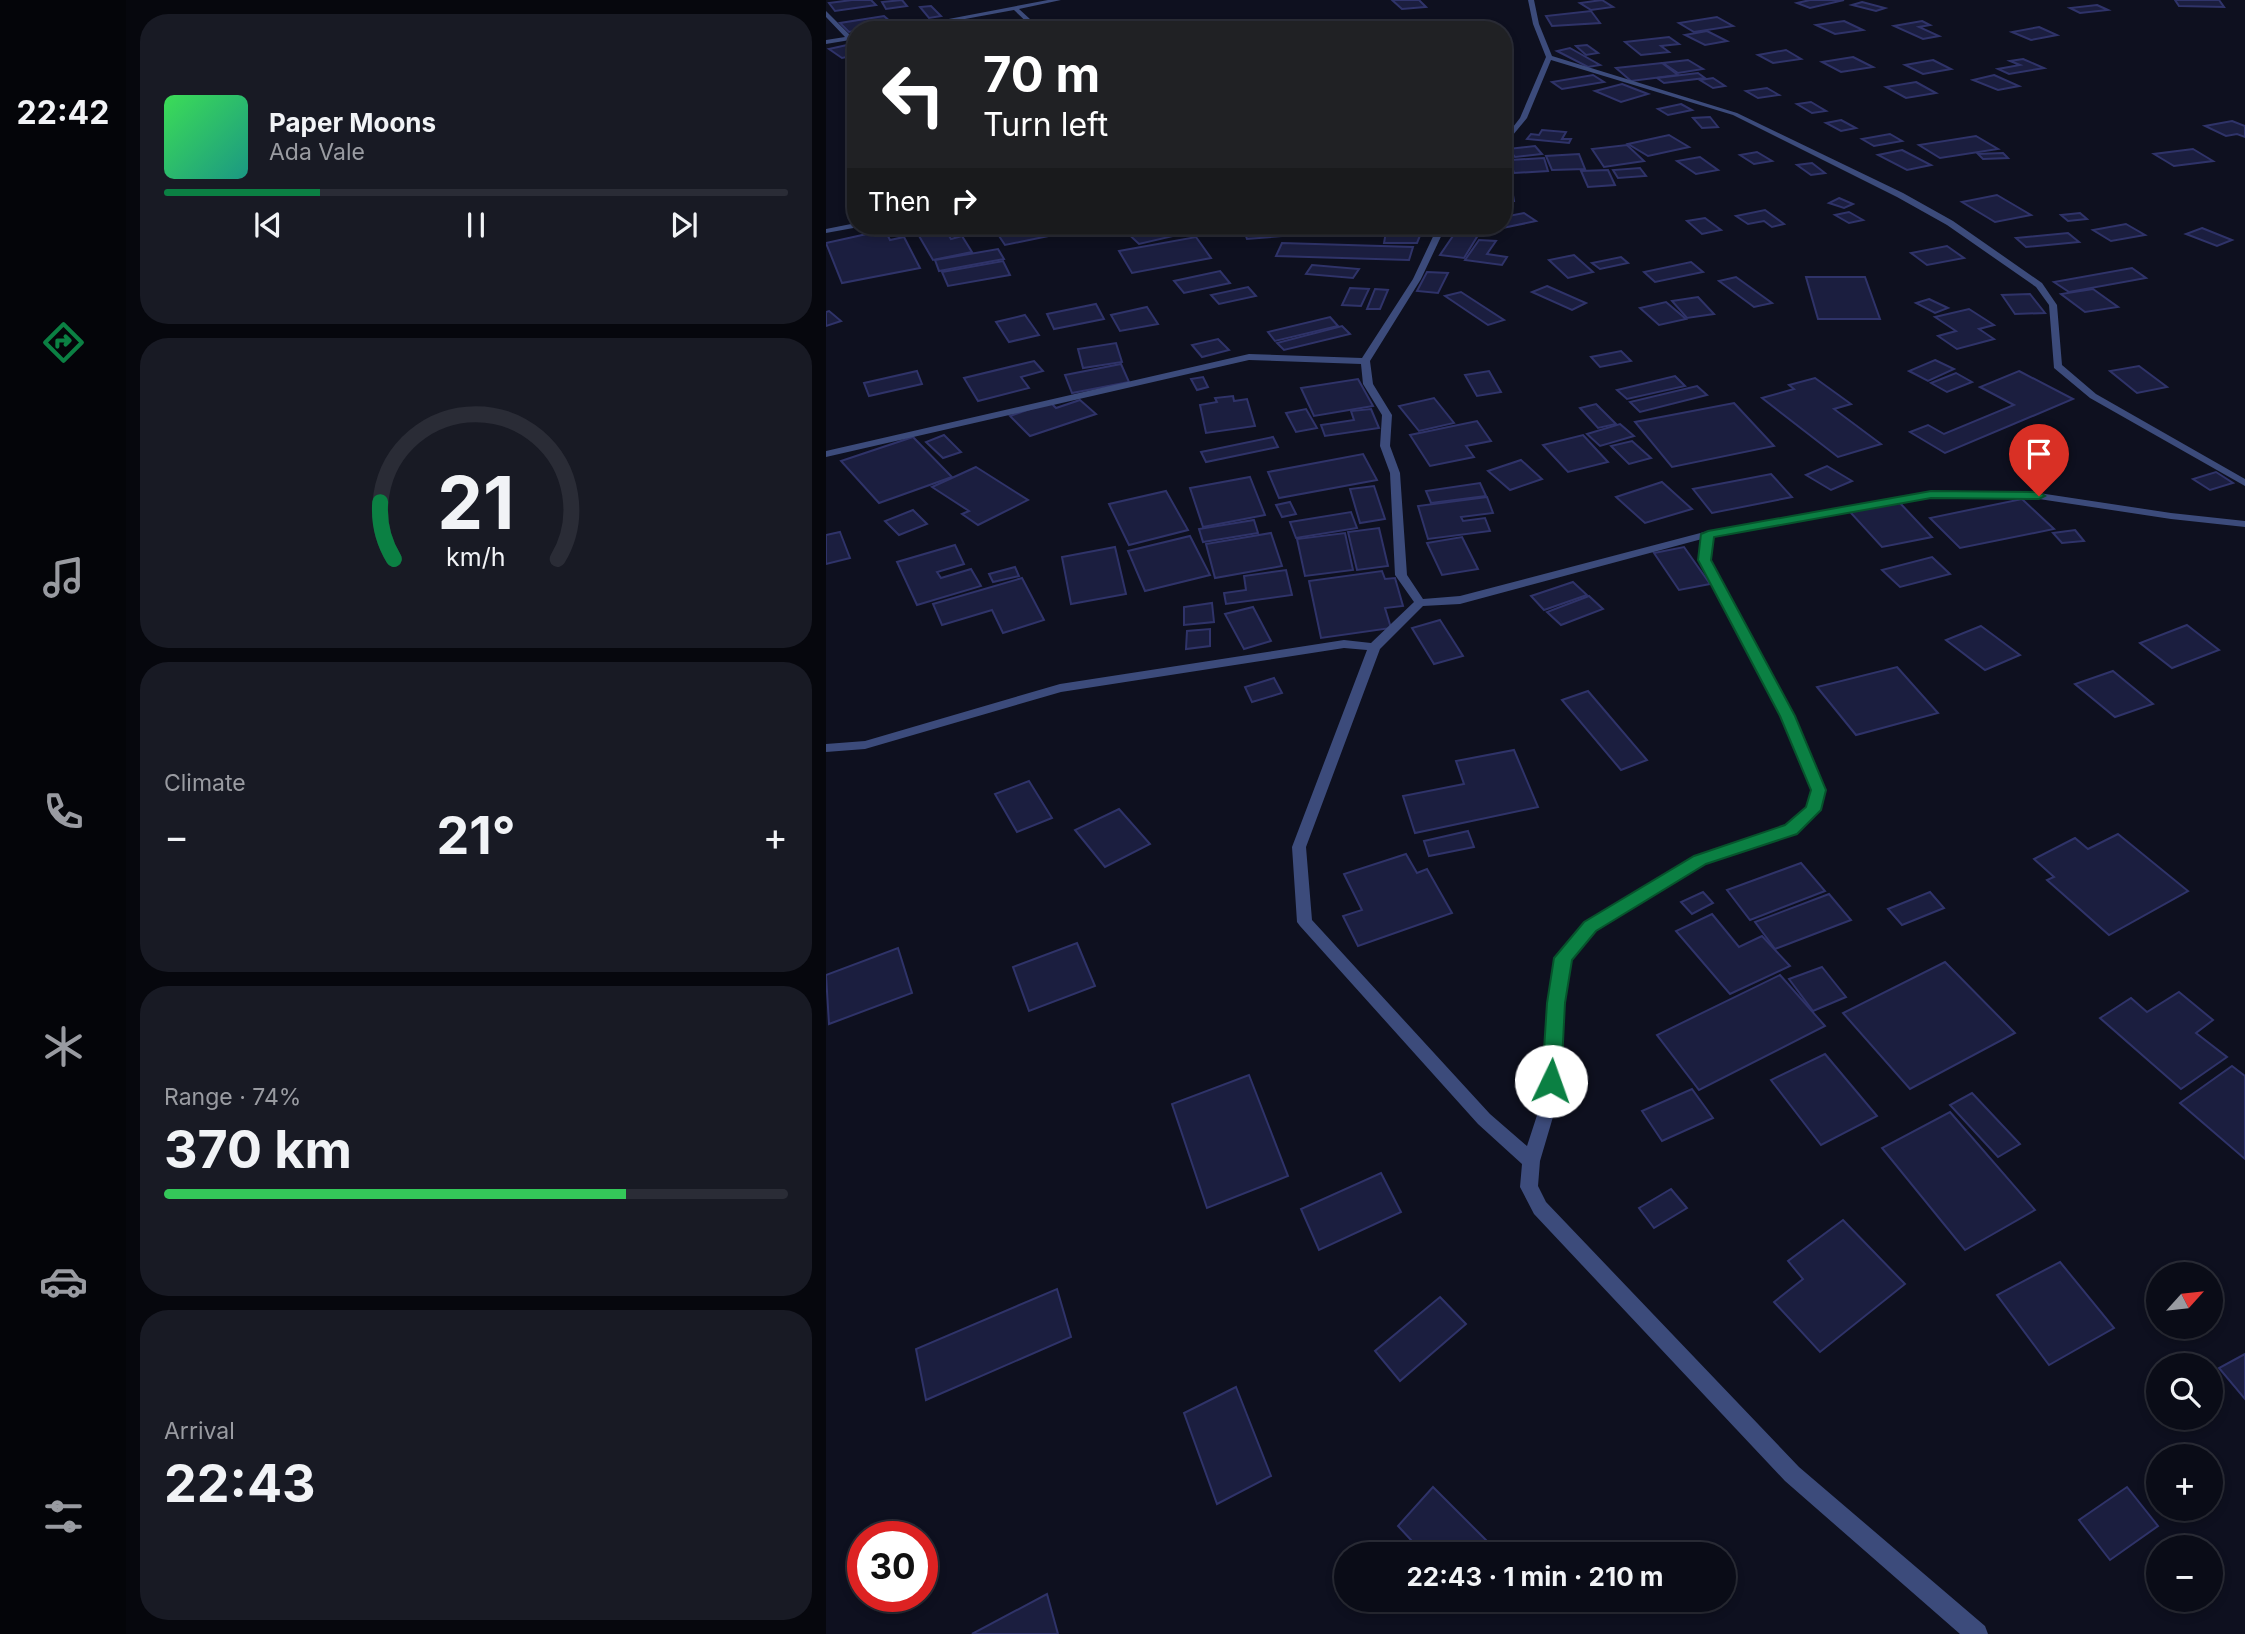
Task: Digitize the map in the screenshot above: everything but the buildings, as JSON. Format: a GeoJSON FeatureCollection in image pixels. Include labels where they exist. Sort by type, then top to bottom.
{"type":"FeatureCollection","features":[{"type":"Feature","properties":{"kind":"street"},"geometry":{"type":"LineString","coordinates":[[944,21],[1058,0]]}},
{"type":"Feature","properties":{"kind":"street"},"geometry":{"type":"LineString","coordinates":[[1512,133],[1523,118],[1549,57],[1536,23],[1531,0]]}},
{"type":"Feature","properties":{"kind":"street"},"geometry":{"type":"LineString","coordinates":[[1015,8],[1030,21]]}},
{"type":"Feature","properties":{"kind":"street"},"geometry":{"type":"LineString","coordinates":[[826,13],[847,32]]}},
{"type":"Feature","properties":{"kind":"street"},"geometry":{"type":"LineString","coordinates":[[826,42],[847,38]]}},
{"type":"Feature","properties":{"kind":"street"},"geometry":{"type":"LineString","coordinates":[[1549,57],[1735,114],[1900,195],[1950,223],[2039,285],[2053,305],[2057,366],[2071,380],[2092,396],[2245,483]]}},
{"type":"Feature","properties":{"kind":"street"},"geometry":{"type":"LineString","coordinates":[[826,231],[847,227]]}},
{"type":"Feature","properties":{"kind":"street"},"geometry":{"type":"LineString","coordinates":[[1420,603],[1401,575],[1395,473],[1385,446],[1387,415],[1368,384],[1365,361],[1417,279],[1438,235]]}},
{"type":"Feature","properties":{"kind":"street"},"geometry":{"type":"LineString","coordinates":[[826,454],[1249,357],[1365,361]]}},
{"type":"Feature","properties":{"kind":"street"},"geometry":{"type":"LineString","coordinates":[[1531,1161],[1484,1119],[1305,922],[1299,848],[1374,647],[1420,603],[1460,600],[1708,534],[1931,495],[2039,496],[2245,524]]}},
{"type":"Feature","properties":{"kind":"street"},"geometry":{"type":"LineString","coordinates":[[1708,534],[1704,560],[1787,716],[1818,790],[1813,810],[1791,830],[1700,860],[1590,927],[1563,958],[1556,1003],[1550,1100],[1531,1161],[1529,1187],[1540,1208],[1793,1475],[1977,1634]]}},
{"type":"Feature","properties":{"kind":"street"},"geometry":{"type":"LineString","coordinates":[[826,748],[866,745],[1060,688],[1344,644],[1374,647]]}},
{"type":"Feature","properties":{"kind":"route"},"geometry":{"type":"LineString","coordinates":[[1551,1081],[1556,1003],[1563,958],[1590,927],[1700,860],[1791,830],[1813,810],[1818,790],[1787,716],[1704,560],[1708,534],[1816,517],[1886,500],[1931,495],[2039,496]]}}]}
